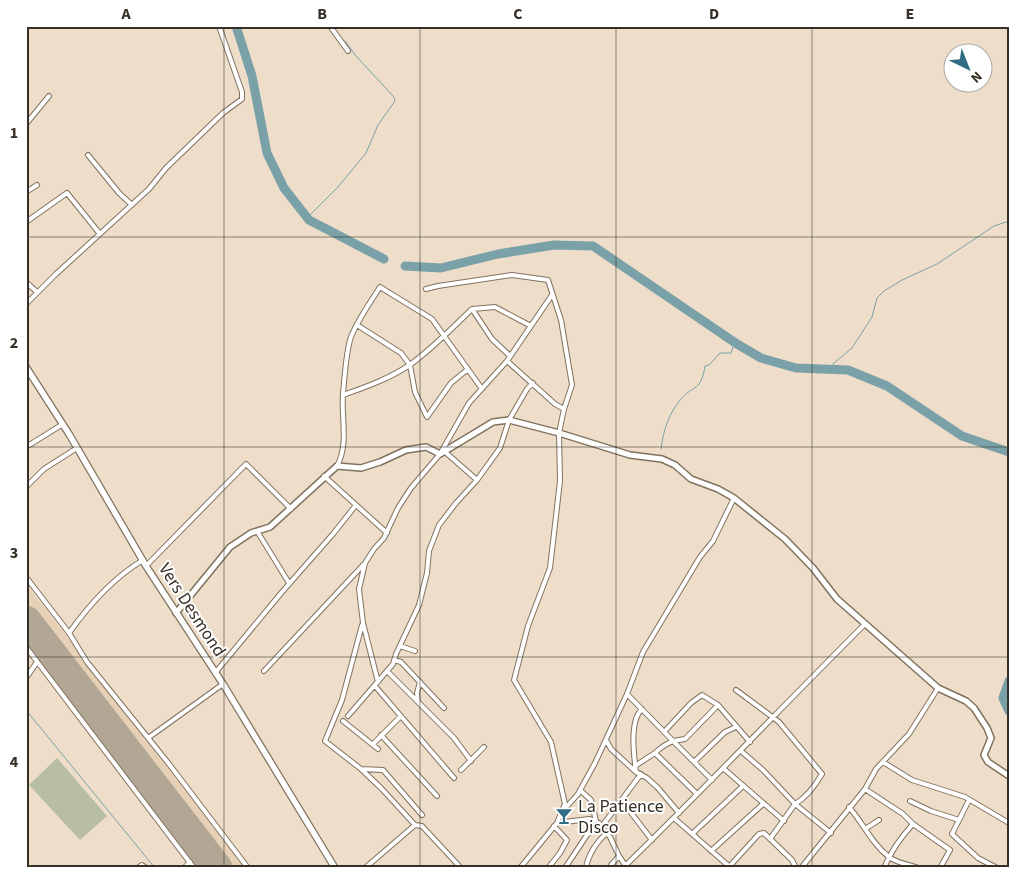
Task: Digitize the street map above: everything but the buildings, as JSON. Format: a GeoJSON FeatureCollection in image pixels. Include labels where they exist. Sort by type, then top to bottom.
{"type":"FeatureCollection","features":[{"type":"Feature","properties":{"kind":"main road","name":"Vers Desmond"},"geometry":{"type":"LineString","coordinates":[[27,369],[63,424],[144,563],[223,684],[335,868]]}},
{"type":"Feature","properties":{"kind":"street"},"geometry":{"type":"LineString","coordinates":[[26,304],[149,189],[166,168],[210,125],[242,98],[242,92],[219,26]]}},
{"type":"Feature","properties":{"kind":"street"},"geometry":{"type":"LineString","coordinates":[[330,26],[348,51]]}},
{"type":"Feature","properties":{"kind":"street"},"geometry":{"type":"LineString","coordinates":[[26,124],[49,96]]}},
{"type":"Feature","properties":{"kind":"street"},"geometry":{"type":"LineString","coordinates":[[88,156],[119,193],[132,204]]}},
{"type":"Feature","properties":{"kind":"street"},"geometry":{"type":"LineString","coordinates":[[26,192],[37,185]]}},
{"type":"Feature","properties":{"kind":"street"},"geometry":{"type":"LineString","coordinates":[[26,222],[67,193],[100,234]]}},
{"type":"Feature","properties":{"kind":"street"},"geometry":{"type":"LineString","coordinates":[[426,289],[512,275],[548,280],[561,320],[572,385],[559,433],[560,482],[550,568],[528,626],[514,680],[551,742],[565,804],[556,825],[520,868]]}},
{"type":"Feature","properties":{"kind":"street"},"geometry":{"type":"LineString","coordinates":[[26,282],[37,292]]}},
{"type":"Feature","properties":{"kind":"street"},"geometry":{"type":"LineString","coordinates":[[176,613],[230,547],[251,533],[270,527],[337,466],[342,457],[344,446],[343,395],[350,339],[380,287],[432,319],[482,389]]}},
{"type":"Feature","properties":{"kind":"street"},"geometry":{"type":"LineString","coordinates":[[264,671],[365,563],[387,533],[398,508],[411,488],[442,452],[469,403],[507,361],[552,295]]}},
{"type":"Feature","properties":{"kind":"street"},"geometry":{"type":"LineString","coordinates":[[343,395],[376,383],[410,365],[445,336],[472,309],[495,308],[531,326]]}},
{"type":"Feature","properties":{"kind":"street"},"geometry":{"type":"LineString","coordinates":[[472,309],[492,339],[510,356]]}},
{"type":"Feature","properties":{"kind":"street"},"geometry":{"type":"LineString","coordinates":[[357,325],[401,353],[410,365],[415,392],[427,417],[451,383],[468,369]]}},
{"type":"Feature","properties":{"kind":"street"},"geometry":{"type":"LineString","coordinates":[[507,361],[555,404],[564,409]]}},
{"type":"Feature","properties":{"kind":"street"},"geometry":{"type":"LineString","coordinates":[[348,716],[393,664],[419,604],[427,573],[429,551],[439,525],[456,502],[477,480],[500,448],[509,420],[527,389],[533,383]]}},
{"type":"Feature","properties":{"kind":"street"},"geometry":{"type":"LineString","coordinates":[[442,452],[493,422],[509,420],[630,455],[662,459],[675,465],[691,479],[718,489],[734,498],[785,539],[813,568],[837,599],[938,688],[966,701],[974,708],[991,738],[984,755],[988,762],[1009,776]]}},
{"type":"Feature","properties":{"kind":"street"},"geometry":{"type":"LineString","coordinates":[[26,447],[63,424]]}},
{"type":"Feature","properties":{"kind":"street"},"geometry":{"type":"LineString","coordinates":[[26,438],[32,442]]}},
{"type":"Feature","properties":{"kind":"street"},"geometry":{"type":"LineString","coordinates":[[337,466],[360,468],[380,462],[406,450],[426,447],[442,452],[477,480]]}},
{"type":"Feature","properties":{"kind":"street"},"geometry":{"type":"LineString","coordinates":[[26,487],[44,469],[77,448]]}},
{"type":"Feature","properties":{"kind":"street"},"geometry":{"type":"LineString","coordinates":[[69,633],[99,596],[128,569],[144,563],[246,464],[291,509]]}},
{"type":"Feature","properties":{"kind":"street"},"geometry":{"type":"LineString","coordinates":[[324,476],[387,533]]}},
{"type":"Feature","properties":{"kind":"street"},"geometry":{"type":"LineString","coordinates":[[561,813],[568,807],[580,790],[606,740],[644,652],[700,557],[713,541],[734,498]]}},
{"type":"Feature","properties":{"kind":"street"},"geometry":{"type":"LineString","coordinates":[[215,673],[356,505]]}},
{"type":"Feature","properties":{"kind":"street"},"geometry":{"type":"LineString","coordinates":[[257,531],[289,583]]}},
{"type":"Feature","properties":{"kind":"street"},"geometry":{"type":"LineString","coordinates":[[365,563],[359,589],[363,623],[376,684],[454,778]]}},
{"type":"Feature","properties":{"kind":"street"},"geometry":{"type":"LineString","coordinates":[[26,577],[69,633],[87,662],[248,868]]}},
{"type":"Feature","properties":{"kind":"street"},"geometry":{"type":"LineString","coordinates":[[363,623],[342,700],[325,741],[361,769],[415,825],[422,826],[462,868]]}},
{"type":"Feature","properties":{"kind":"street"},"geometry":{"type":"LineString","coordinates":[[580,790],[591,800],[599,823],[607,832],[626,866],[865,624]]}},
{"type":"Feature","properties":{"kind":"street"},"geometry":{"type":"LineString","coordinates":[[400,646],[415,650]]}},
{"type":"Feature","properties":{"kind":"street"},"geometry":{"type":"LineString","coordinates":[[26,647],[194,868]]}},
{"type":"Feature","properties":{"kind":"street"},"geometry":{"type":"LineString","coordinates":[[394,660],[401,662],[444,708]]}},
{"type":"Feature","properties":{"kind":"street"},"geometry":{"type":"LineString","coordinates":[[26,678],[37,662]]}},
{"type":"Feature","properties":{"kind":"street"},"geometry":{"type":"LineString","coordinates":[[387,671],[454,738],[471,761]]}},
{"type":"Feature","properties":{"kind":"street"},"geometry":{"type":"LineString","coordinates":[[418,702],[417,693],[420,682]]}},
{"type":"Feature","properties":{"kind":"street"},"geometry":{"type":"LineString","coordinates":[[148,738],[223,684]]}},
{"type":"Feature","properties":{"kind":"street"},"geometry":{"type":"LineString","coordinates":[[801,868],[865,789],[876,769],[909,734],[938,688]]}},
{"type":"Feature","properties":{"kind":"street"},"geometry":{"type":"LineString","coordinates":[[736,690],[779,722],[822,774],[808,794],[795,804],[770,839]]}},
{"type":"Feature","properties":{"kind":"street"},"geometry":{"type":"LineString","coordinates":[[627,694],[712,780]]}},
{"type":"Feature","properties":{"kind":"street"},"geometry":{"type":"LineString","coordinates":[[664,732],[690,703],[702,695],[718,706],[750,742]]}},
{"type":"Feature","properties":{"kind":"street"},"geometry":{"type":"LineString","coordinates":[[636,766],[665,744],[684,739],[718,706]]}},
{"type":"Feature","properties":{"kind":"street"},"geometry":{"type":"LineString","coordinates":[[565,868],[587,835],[622,801],[638,773],[633,756],[633,741],[638,713],[642,709]]}},
{"type":"Feature","properties":{"kind":"street"},"geometry":{"type":"LineString","coordinates":[[373,744],[401,716]]}},
{"type":"Feature","properties":{"kind":"street"},"geometry":{"type":"LineString","coordinates":[[343,722],[378,749]]}},
{"type":"Feature","properties":{"kind":"street"},"geometry":{"type":"LineString","coordinates":[[694,762],[725,732],[736,727]]}},
{"type":"Feature","properties":{"kind":"street"},"geometry":{"type":"LineString","coordinates":[[381,735],[437,796]]}},
{"type":"Feature","properties":{"kind":"street"},"geometry":{"type":"LineString","coordinates":[[606,740],[611,749],[658,788],[679,813]]}},
{"type":"Feature","properties":{"kind":"street"},"geometry":{"type":"LineString","coordinates":[[461,770],[484,747]]}},
{"type":"Feature","properties":{"kind":"street"},"geometry":{"type":"LineString","coordinates":[[741,751],[763,770],[795,804],[831,833]]}},
{"type":"Feature","properties":{"kind":"street"},"geometry":{"type":"LineString","coordinates":[[655,753],[697,794]]}},
{"type":"Feature","properties":{"kind":"street"},"geometry":{"type":"LineString","coordinates":[[883,762],[912,780],[969,800],[1009,823]]}},
{"type":"Feature","properties":{"kind":"street"},"geometry":{"type":"LineString","coordinates":[[723,768],[784,821]]}},
{"type":"Feature","properties":{"kind":"street"},"geometry":{"type":"LineString","coordinates":[[361,769],[383,770],[422,815]]}},
{"type":"Feature","properties":{"kind":"street"},"geometry":{"type":"LineString","coordinates":[[692,834],[743,786]]}},
{"type":"Feature","properties":{"kind":"street"},"geometry":{"type":"LineString","coordinates":[[865,789],[950,850],[940,868]]}},
{"type":"Feature","properties":{"kind":"street"},"geometry":{"type":"LineString","coordinates":[[969,800],[952,834],[978,858],[997,868]]}},
{"type":"Feature","properties":{"kind":"street"},"geometry":{"type":"LineString","coordinates":[[622,801],[652,840]]}},
{"type":"Feature","properties":{"kind":"street"},"geometry":{"type":"LineString","coordinates":[[910,801],[930,811],[959,820]]}},
{"type":"Feature","properties":{"kind":"street"},"geometry":{"type":"LineString","coordinates":[[711,851],[763,804]]}},
{"type":"Feature","properties":{"kind":"street"},"geometry":{"type":"LineString","coordinates":[[849,807],[889,857],[919,868]]}},
{"type":"Feature","properties":{"kind":"street"},"geometry":{"type":"LineString","coordinates":[[674,818],[729,867],[759,834],[764,833],[792,860],[796,868]]}},
{"type":"Feature","properties":{"kind":"street"},"geometry":{"type":"LineString","coordinates":[[556,825],[590,819],[599,823]]}},
{"type":"Feature","properties":{"kind":"street"},"geometry":{"type":"LineString","coordinates":[[865,829],[879,820]]}},
{"type":"Feature","properties":{"kind":"street"},"geometry":{"type":"LineString","coordinates":[[884,868],[903,835],[913,824]]}},
{"type":"Feature","properties":{"kind":"street"},"geometry":{"type":"LineString","coordinates":[[365,868],[415,825]]}},
{"type":"Feature","properties":{"kind":"street"},"geometry":{"type":"LineString","coordinates":[[548,868],[560,853],[567,840],[556,825]]}},
{"type":"Feature","properties":{"kind":"street"},"geometry":{"type":"LineString","coordinates":[[586,868],[586,860],[607,832]]}},
{"type":"Feature","properties":{"kind":"street"},"geometry":{"type":"LineString","coordinates":[[560,853],[568,861]]}},
{"type":"Feature","properties":{"kind":"street"},"geometry":{"type":"LineString","coordinates":[[610,868],[619,856]]}},
{"type":"Feature","properties":{"kind":"street"},"geometry":{"type":"LineString","coordinates":[[184,868],[190,862]]}},
{"type":"Feature","properties":{"kind":"street"},"geometry":{"type":"LineString","coordinates":[[137,868],[142,865],[146,868]]}},
{"type":"Feature","properties":{"kind":"shaded area"},"geometry":{"type":"Polygon","coordinates":[[[26,584],[245,868],[196,868],[26,647],[26,584]]]}},
{"type":"Feature","properties":{"kind":"green space"},"geometry":{"type":"Polygon","coordinates":[[[57,758],[107,816],[80,840],[29,785],[57,758]]]}},
{"type":"Feature","properties":{"kind":"waterway"},"geometry":{"type":"LineString","coordinates":[[236,26],[252,76],[267,153],[284,188],[309,220],[384,259]]}},
{"type":"Feature","properties":{"kind":"waterway"},"geometry":{"type":"LineString","coordinates":[[307,218],[338,187],[366,153],[378,125],[395,101],[394,97],[356,56],[345,41]]}},
{"type":"Feature","properties":{"kind":"waterway"},"geometry":{"type":"LineString","coordinates":[[830,370],[834,363],[852,348],[872,317],[877,298],[884,291],[902,280],[937,264],[994,226],[1009,221]]}},
{"type":"Feature","properties":{"kind":"waterway"},"geometry":{"type":"LineString","coordinates":[[405,266],[441,268],[498,254],[554,245],[593,246],[737,344],[761,358],[796,368],[848,370],[887,386],[962,436],[1009,452]]}},
{"type":"Feature","properties":{"kind":"waterway"},"geometry":{"type":"LineString","coordinates":[[661,449],[667,422],[677,404],[699,384],[705,366],[709,365],[720,353],[731,353],[733,347],[737,344]]}},
{"type":"Feature","properties":{"kind":"waterway"},"geometry":{"type":"LineString","coordinates":[[1009,681],[1003,698],[1009,711]]}},
{"type":"Feature","properties":{"kind":"waterway"},"geometry":{"type":"LineString","coordinates":[[26,710],[155,868]]}},
{"type":"Feature","properties":{"kind":"runway"},"geometry":{"type":"LineString","coordinates":[[26,621],[217,868]]}},
{"type":"Feature","properties":{"kind":"place","name":"La Patience Disco"},"geometry":{"type":"Point","coordinates":[564,816]}}]}
